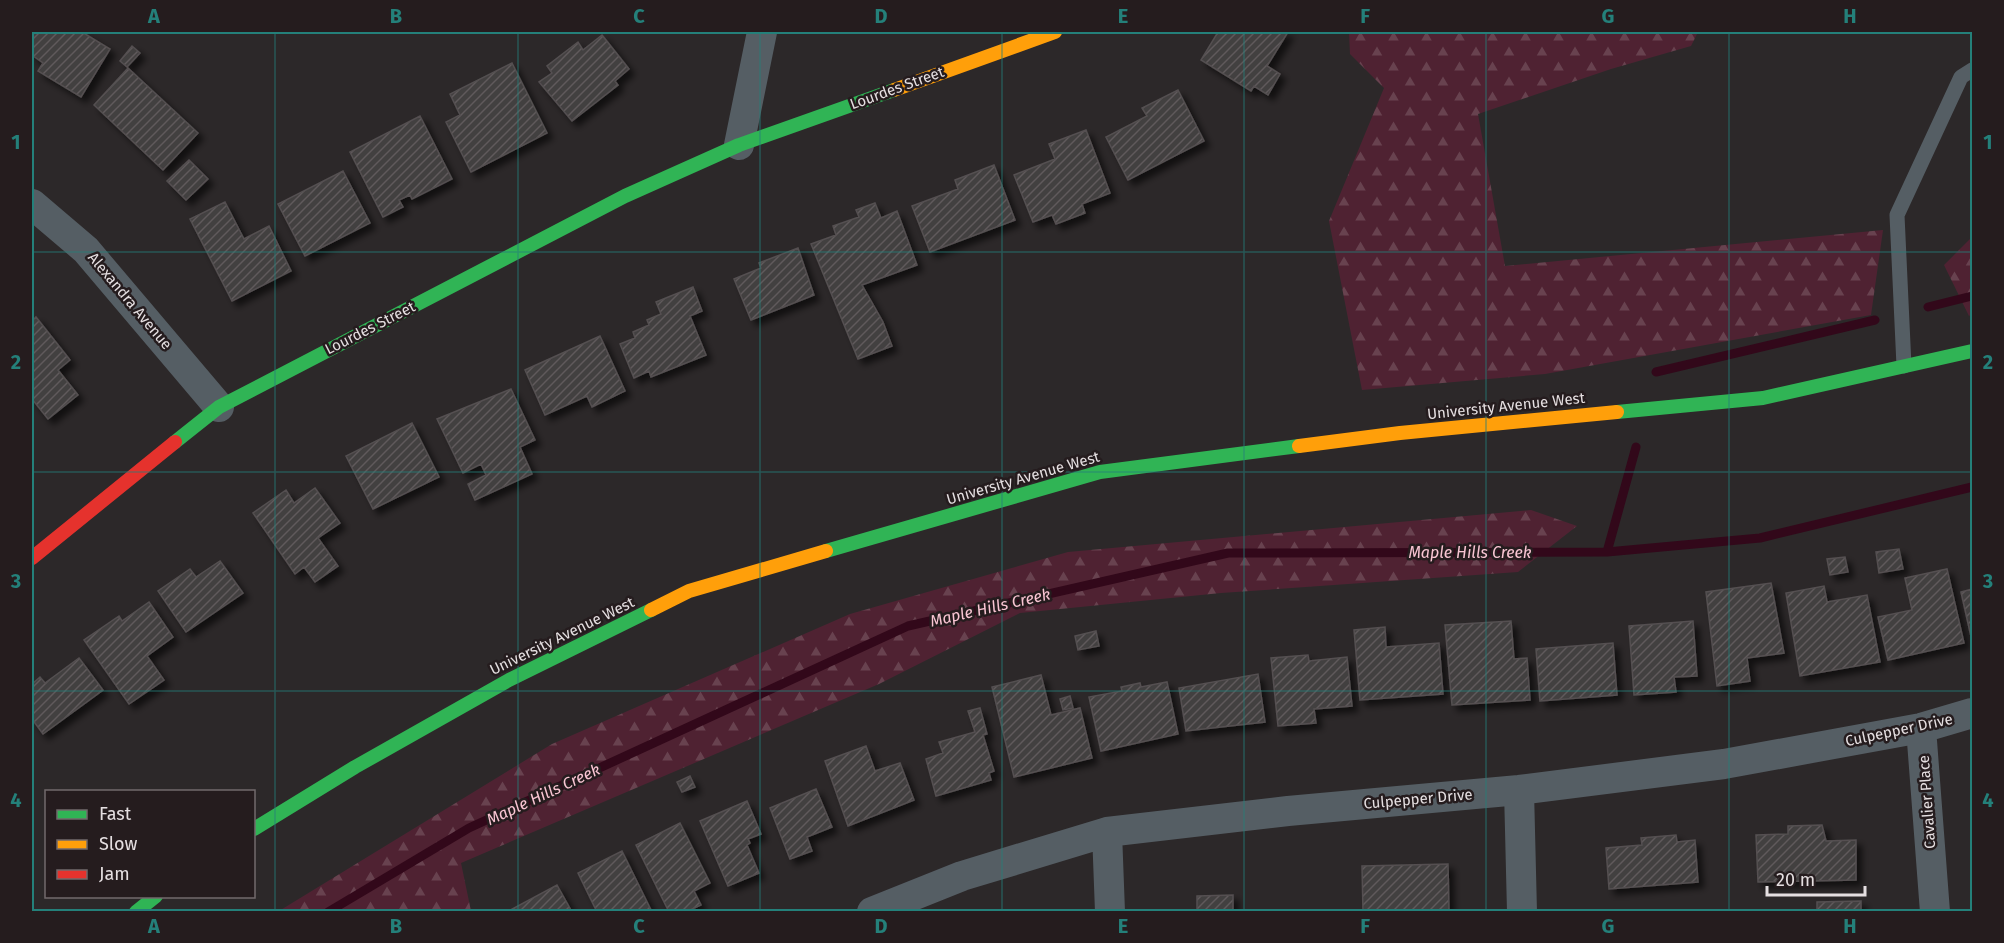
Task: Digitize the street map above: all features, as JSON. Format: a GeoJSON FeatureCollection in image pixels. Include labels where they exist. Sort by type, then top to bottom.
{"type":"FeatureCollection","features":[{"type":"Feature","properties":{"kind":"main road","name":"Lourdes Street"},"geometry":{"type":"LineString","coordinates":[[32,558],[219,407],[625,196],[739,145],[1055,32]]}},
{"type":"Feature","properties":{"kind":"main road","name":"University Avenue West"},"geometry":{"type":"LineString","coordinates":[[255,828],[355,767],[509,680],[689,591],[1100,472],[1400,433],[1763,398],[1972,351]]}},
{"type":"Feature","properties":{"kind":"main road"},"geometry":{"type":"LineString","coordinates":[[136,912],[155,898]]}},
{"type":"Feature","properties":{"kind":"street"},"geometry":{"type":"LineString","coordinates":[[739,145],[762,32]]}},
{"type":"Feature","properties":{"kind":"street","name":"Alexandra Avenue"},"geometry":{"type":"LineString","coordinates":[[32,204],[86,250],[219,407]]}},
{"type":"Feature","properties":{"kind":"street","name":"Culpepper Drive"},"geometry":{"type":"LineString","coordinates":[[872,912],[962,876],[1107,832],[1288,811],[1519,790],[1724,764],[1921,728],[1972,713]]}},
{"type":"Feature","properties":{"kind":"street","name":"Cavalier Place"},"geometry":{"type":"LineString","coordinates":[[1921,728],[1935,912]]}},
{"type":"Feature","properties":{"kind":"street"},"geometry":{"type":"LineString","coordinates":[[1519,790],[1522,912]]}},
{"type":"Feature","properties":{"kind":"street"},"geometry":{"type":"LineString","coordinates":[[1107,832],[1110,912]]}},
{"type":"Feature","properties":{"kind":"lane"},"geometry":{"type":"LineString","coordinates":[[1904,366],[1897,215],[1961,77],[1972,70]]}},
{"type":"Feature","properties":{"kind":"green space"},"geometry":{"type":"Polygon","coordinates":[[[1349,32],[1698,32],[1691,46],[1611,69],[1478,114],[1505,266],[1883,230],[1871,315],[1545,374],[1362,390],[1329,221],[1384,88],[1350,54],[1349,32]]]}},
{"type":"Feature","properties":{"kind":"green space"},"geometry":{"type":"Polygon","coordinates":[[[1972,237],[1972,314],[1969,316],[1944,265],[1972,237]]]}},
{"type":"Feature","properties":{"kind":"green space"},"geometry":{"type":"Polygon","coordinates":[[[1531,510],[1577,526],[1518,572],[1221,593],[1020,613],[879,684],[461,863],[471,911],[279,911],[552,744],[850,614],[1068,552],[1531,510]]]}},
{"type":"Feature","properties":{"kind":"building"},"geometry":{"type":"Polygon","coordinates":[[[32,32],[82,32],[110,49],[81,97],[38,71],[43,63],[32,55],[32,32]]]}},
{"type":"Feature","properties":{"kind":"building"},"geometry":{"type":"Polygon","coordinates":[[[1218,32],[1288,32],[1267,66],[1280,74],[1268,95],[1254,86],[1251,91],[1201,60],[1218,32]]]}},
{"type":"Feature","properties":{"kind":"building"},"geometry":{"type":"Polygon","coordinates":[[[602,35],[629,69],[615,81],[618,85],[572,121],[539,82],[552,73],[547,66],[578,42],[583,50],[602,35]]]}},
{"type":"Feature","properties":{"kind":"building"},"geometry":{"type":"Polygon","coordinates":[[[132,46],[140,53],[127,67],[120,61],[132,46]]]}},
{"type":"Feature","properties":{"kind":"building"},"geometry":{"type":"Polygon","coordinates":[[[512,63],[547,133],[471,172],[446,122],[460,115],[450,94],[512,63]]]}},
{"type":"Feature","properties":{"kind":"building"},"geometry":{"type":"Polygon","coordinates":[[[128,68],[198,133],[163,170],[94,105],[128,68]]]}},
{"type":"Feature","properties":{"kind":"building"},"geometry":{"type":"Polygon","coordinates":[[[1178,90],[1204,141],[1128,180],[1106,137],[1147,116],[1142,108],[1178,90]]]}},
{"type":"Feature","properties":{"kind":"building"},"geometry":{"type":"Polygon","coordinates":[[[420,116],[452,179],[412,199],[410,195],[399,200],[403,207],[383,217],[350,152],[420,116]]]}},
{"type":"Feature","properties":{"kind":"building"},"geometry":{"type":"Polygon","coordinates":[[[1086,130],[1110,193],[1082,204],[1085,213],[1056,224],[1052,215],[1033,222],[1014,175],[1055,159],[1049,144],[1086,130]]]}},
{"type":"Feature","properties":{"kind":"building"},"geometry":{"type":"Polygon","coordinates":[[[189,160],[208,179],[186,200],[167,181],[189,160]]]}},
{"type":"Feature","properties":{"kind":"building"},"geometry":{"type":"Polygon","coordinates":[[[994,165],[1015,220],[930,252],[912,206],[958,189],[955,180],[994,165]]]}},
{"type":"Feature","properties":{"kind":"building"},"geometry":{"type":"Polygon","coordinates":[[[343,171],[370,223],[305,256],[278,204],[343,171]]]}},
{"type":"Feature","properties":{"kind":"building"},"geometry":{"type":"Polygon","coordinates":[[[225,202],[244,239],[269,226],[291,271],[232,301],[190,219],[225,202]]]}},
{"type":"Feature","properties":{"kind":"building"},"geometry":{"type":"Polygon","coordinates":[[[875,203],[881,218],[897,211],[917,265],[862,285],[883,322],[892,346],[858,359],[811,244],[836,235],[833,226],[859,217],[856,210],[875,203]]]}},
{"type":"Feature","properties":{"kind":"building"},"geometry":{"type":"Polygon","coordinates":[[[798,248],[814,295],[751,320],[734,279],[761,268],[759,263],[798,248]]]}},
{"type":"Feature","properties":{"kind":"building"},"geometry":{"type":"Polygon","coordinates":[[[693,287],[702,311],[690,316],[706,355],[651,377],[649,371],[634,378],[620,344],[635,338],[633,332],[649,325],[647,320],[661,314],[656,302],[693,287]]]}},
{"type":"Feature","properties":{"kind":"building"},"geometry":{"type":"Polygon","coordinates":[[[36,317],[70,360],[58,370],[78,395],[48,419],[32,399],[32,321],[36,317]]]}},
{"type":"Feature","properties":{"kind":"building"},"geometry":{"type":"Polygon","coordinates":[[[600,336],[625,391],[592,407],[587,396],[545,415],[525,370],[600,336]]]}},
{"type":"Feature","properties":{"kind":"building"},"geometry":{"type":"Polygon","coordinates":[[[511,389],[535,440],[520,447],[532,474],[475,500],[468,484],[486,475],[481,464],[463,473],[437,419],[511,389]]]}},
{"type":"Feature","properties":{"kind":"building"},"geometry":{"type":"Polygon","coordinates":[[[412,423],[439,477],[373,509],[346,456],[412,423]]]}},
{"type":"Feature","properties":{"kind":"building"},"geometry":{"type":"Polygon","coordinates":[[[315,488],[340,523],[318,538],[338,566],[315,582],[304,567],[295,574],[253,513],[286,490],[294,503],[315,488]]]}},
{"type":"Feature","properties":{"kind":"building"},"geometry":{"type":"Polygon","coordinates":[[[1899,549],[1903,569],[1879,573],[1876,552],[1899,549]]]}},
{"type":"Feature","properties":{"kind":"building"},"geometry":{"type":"Polygon","coordinates":[[[1845,557],[1848,572],[1830,575],[1827,559],[1845,557]]]}},
{"type":"Feature","properties":{"kind":"building"},"geometry":{"type":"Polygon","coordinates":[[[220,561],[243,593],[186,632],[158,591],[190,569],[196,577],[220,561]]]}},
{"type":"Feature","properties":{"kind":"building"},"geometry":{"type":"Polygon","coordinates":[[[1947,569],[1964,643],[1888,660],[1878,617],[1912,610],[1905,578],[1947,569]]]}},
{"type":"Feature","properties":{"kind":"building"},"geometry":{"type":"Polygon","coordinates":[[[1771,583],[1784,653],[1747,658],[1750,681],[1717,686],[1706,592],[1771,583]]]}},
{"type":"Feature","properties":{"kind":"building"},"geometry":{"type":"Polygon","coordinates":[[[1824,586],[1827,602],[1867,595],[1880,662],[1800,676],[1786,593],[1824,586]]]}},
{"type":"Feature","properties":{"kind":"building"},"geometry":{"type":"Polygon","coordinates":[[[1972,589],[1972,641],[1961,592],[1972,589]]]}},
{"type":"Feature","properties":{"kind":"building"},"geometry":{"type":"Polygon","coordinates":[[[149,602],[173,637],[147,656],[164,680],[129,704],[84,640],[119,616],[122,621],[149,602]]]}},
{"type":"Feature","properties":{"kind":"building"},"geometry":{"type":"Polygon","coordinates":[[[1511,621],[1514,659],[1527,658],[1530,700],[1452,705],[1445,625],[1511,621]]]}},
{"type":"Feature","properties":{"kind":"building"},"geometry":{"type":"Polygon","coordinates":[[[1693,621],[1697,676],[1674,677],[1676,692],[1634,695],[1629,626],[1693,621]]]}},
{"type":"Feature","properties":{"kind":"building"},"geometry":{"type":"Polygon","coordinates":[[[1385,627],[1386,647],[1439,643],[1443,694],[1360,700],[1354,630],[1385,627]]]}},
{"type":"Feature","properties":{"kind":"building"},"geometry":{"type":"Polygon","coordinates":[[[1096,631],[1099,646],[1078,650],[1075,636],[1096,631]]]}},
{"type":"Feature","properties":{"kind":"building"},"geometry":{"type":"Polygon","coordinates":[[[1613,643],[1617,695],[1540,701],[1536,649],[1613,643]]]}},
{"type":"Feature","properties":{"kind":"building"},"geometry":{"type":"Polygon","coordinates":[[[1308,655],[1309,661],[1347,657],[1352,706],[1314,709],[1316,723],[1278,726],[1271,658],[1308,655]]]}},
{"type":"Feature","properties":{"kind":"building"},"geometry":{"type":"Polygon","coordinates":[[[79,658],[103,690],[43,734],[32,719],[32,684],[40,677],[45,683],[79,658]]]}},
{"type":"Feature","properties":{"kind":"building"},"geometry":{"type":"Polygon","coordinates":[[[1258,674],[1265,722],[1186,731],[1179,688],[1258,674]]]}},
{"type":"Feature","properties":{"kind":"building"},"geometry":{"type":"Polygon","coordinates":[[[1041,675],[1051,715],[1080,708],[1092,758],[1014,777],[992,687],[1041,675]]]}},
{"type":"Feature","properties":{"kind":"building"},"geometry":{"type":"Polygon","coordinates":[[[1167,682],[1178,734],[1101,751],[1089,697],[1122,691],[1121,687],[1140,683],[1141,687],[1167,682]]]}},
{"type":"Feature","properties":{"kind":"building"},"geometry":{"type":"Polygon","coordinates":[[[1070,696],[1073,708],[1063,710],[1060,699],[1070,696]]]}},
{"type":"Feature","properties":{"kind":"building"},"geometry":{"type":"Polygon","coordinates":[[[980,708],[987,734],[983,735],[994,771],[989,773],[991,780],[936,796],[926,759],[943,753],[939,742],[975,732],[968,711],[980,708]]]}},
{"type":"Feature","properties":{"kind":"building"},"geometry":{"type":"Polygon","coordinates":[[[866,746],[875,771],[900,763],[914,800],[848,826],[825,761],[866,746]]]}},
{"type":"Feature","properties":{"kind":"building"},"geometry":{"type":"Polygon","coordinates":[[[690,776],[695,787],[682,792],[677,782],[690,776]]]}},
{"type":"Feature","properties":{"kind":"building"},"geometry":{"type":"Polygon","coordinates":[[[816,789],[832,827],[807,837],[812,851],[790,859],[770,808],[816,789]]]}},
{"type":"Feature","properties":{"kind":"building"},"geometry":{"type":"Polygon","coordinates":[[[747,801],[761,834],[748,839],[750,843],[747,845],[759,873],[728,886],[700,821],[747,801]]]}},
{"type":"Feature","properties":{"kind":"building"},"geometry":{"type":"Polygon","coordinates":[[[680,823],[710,883],[694,891],[701,905],[686,912],[669,912],[636,845],[680,823]]]}},
{"type":"Feature","properties":{"kind":"building"},"geometry":{"type":"Polygon","coordinates":[[[1822,825],[1826,841],[1856,840],[1856,880],[1758,882],[1756,835],[1788,834],[1788,826],[1822,825]]]}},
{"type":"Feature","properties":{"kind":"building"},"geometry":{"type":"Polygon","coordinates":[[[1676,835],[1677,842],[1695,840],[1698,882],[1609,889],[1606,848],[1642,845],[1641,838],[1676,835]]]}},
{"type":"Feature","properties":{"kind":"building"},"geometry":{"type":"Polygon","coordinates":[[[622,851],[652,912],[597,912],[578,873],[622,851]]]}},
{"type":"Feature","properties":{"kind":"building"},"geometry":{"type":"Polygon","coordinates":[[[1448,864],[1449,911],[1363,912],[1362,866],[1448,864]]]}},
{"type":"Feature","properties":{"kind":"building"},"geometry":{"type":"Polygon","coordinates":[[[557,885],[572,912],[513,912],[512,909],[557,885]]]}},
{"type":"Feature","properties":{"kind":"building"},"geometry":{"type":"Polygon","coordinates":[[[1233,895],[1233,911],[1259,912],[1197,912],[1197,896],[1233,895]]]}},
{"type":"Feature","properties":{"kind":"building"},"geometry":{"type":"Polygon","coordinates":[[[1861,901],[1861,912],[1817,912],[1817,902],[1861,901]]]}},
{"type":"Feature","properties":{"kind":"waterway","name":"Maple Hills Creek"},"geometry":{"type":"LineString","coordinates":[[1928,307],[1972,296]]}},
{"type":"Feature","properties":{"kind":"waterway","name":"Maple Hills Creek"},"geometry":{"type":"LineString","coordinates":[[1656,372],[1875,320]]}},
{"type":"Feature","properties":{"kind":"waterway","name":"Maple Hills Creek"},"geometry":{"type":"LineString","coordinates":[[1607,552],[1636,447]]}},
{"type":"Feature","properties":{"kind":"waterway","name":"Maple Hills Creek"},"geometry":{"type":"LineString","coordinates":[[328,912],[469,828],[908,626],[1228,553],[1607,552],[1760,538],[1972,487]]}},
{"type":"Feature","properties":{"kind":"traffic: fast"},"geometry":{"type":"LineString","coordinates":[[175,442],[219,407],[625,196],[739,145],[894,90]]}},
{"type":"Feature","properties":{"kind":"traffic: fast"},"geometry":{"type":"LineString","coordinates":[[1617,412],[1763,398],[1972,351]]}},
{"type":"Feature","properties":{"kind":"traffic: fast"},"geometry":{"type":"LineString","coordinates":[[826,551],[1100,472],[1299,446]]}},
{"type":"Feature","properties":{"kind":"traffic: fast"},"geometry":{"type":"LineString","coordinates":[[255,828],[355,767],[509,680],[651,610]]}},
{"type":"Feature","properties":{"kind":"traffic: fast"},"geometry":{"type":"LineString","coordinates":[[136,912],[154,898]]}},
{"type":"Feature","properties":{"kind":"traffic: slow"},"geometry":{"type":"LineString","coordinates":[[894,90],[1055,32]]}},
{"type":"Feature","properties":{"kind":"traffic: slow"},"geometry":{"type":"LineString","coordinates":[[1299,446],[1400,433],[1617,412]]}},
{"type":"Feature","properties":{"kind":"traffic: slow"},"geometry":{"type":"LineString","coordinates":[[651,610],[689,591],[826,551]]}},
{"type":"Feature","properties":{"kind":"traffic: jam"},"geometry":{"type":"LineString","coordinates":[[32,558],[175,442]]}}]}
